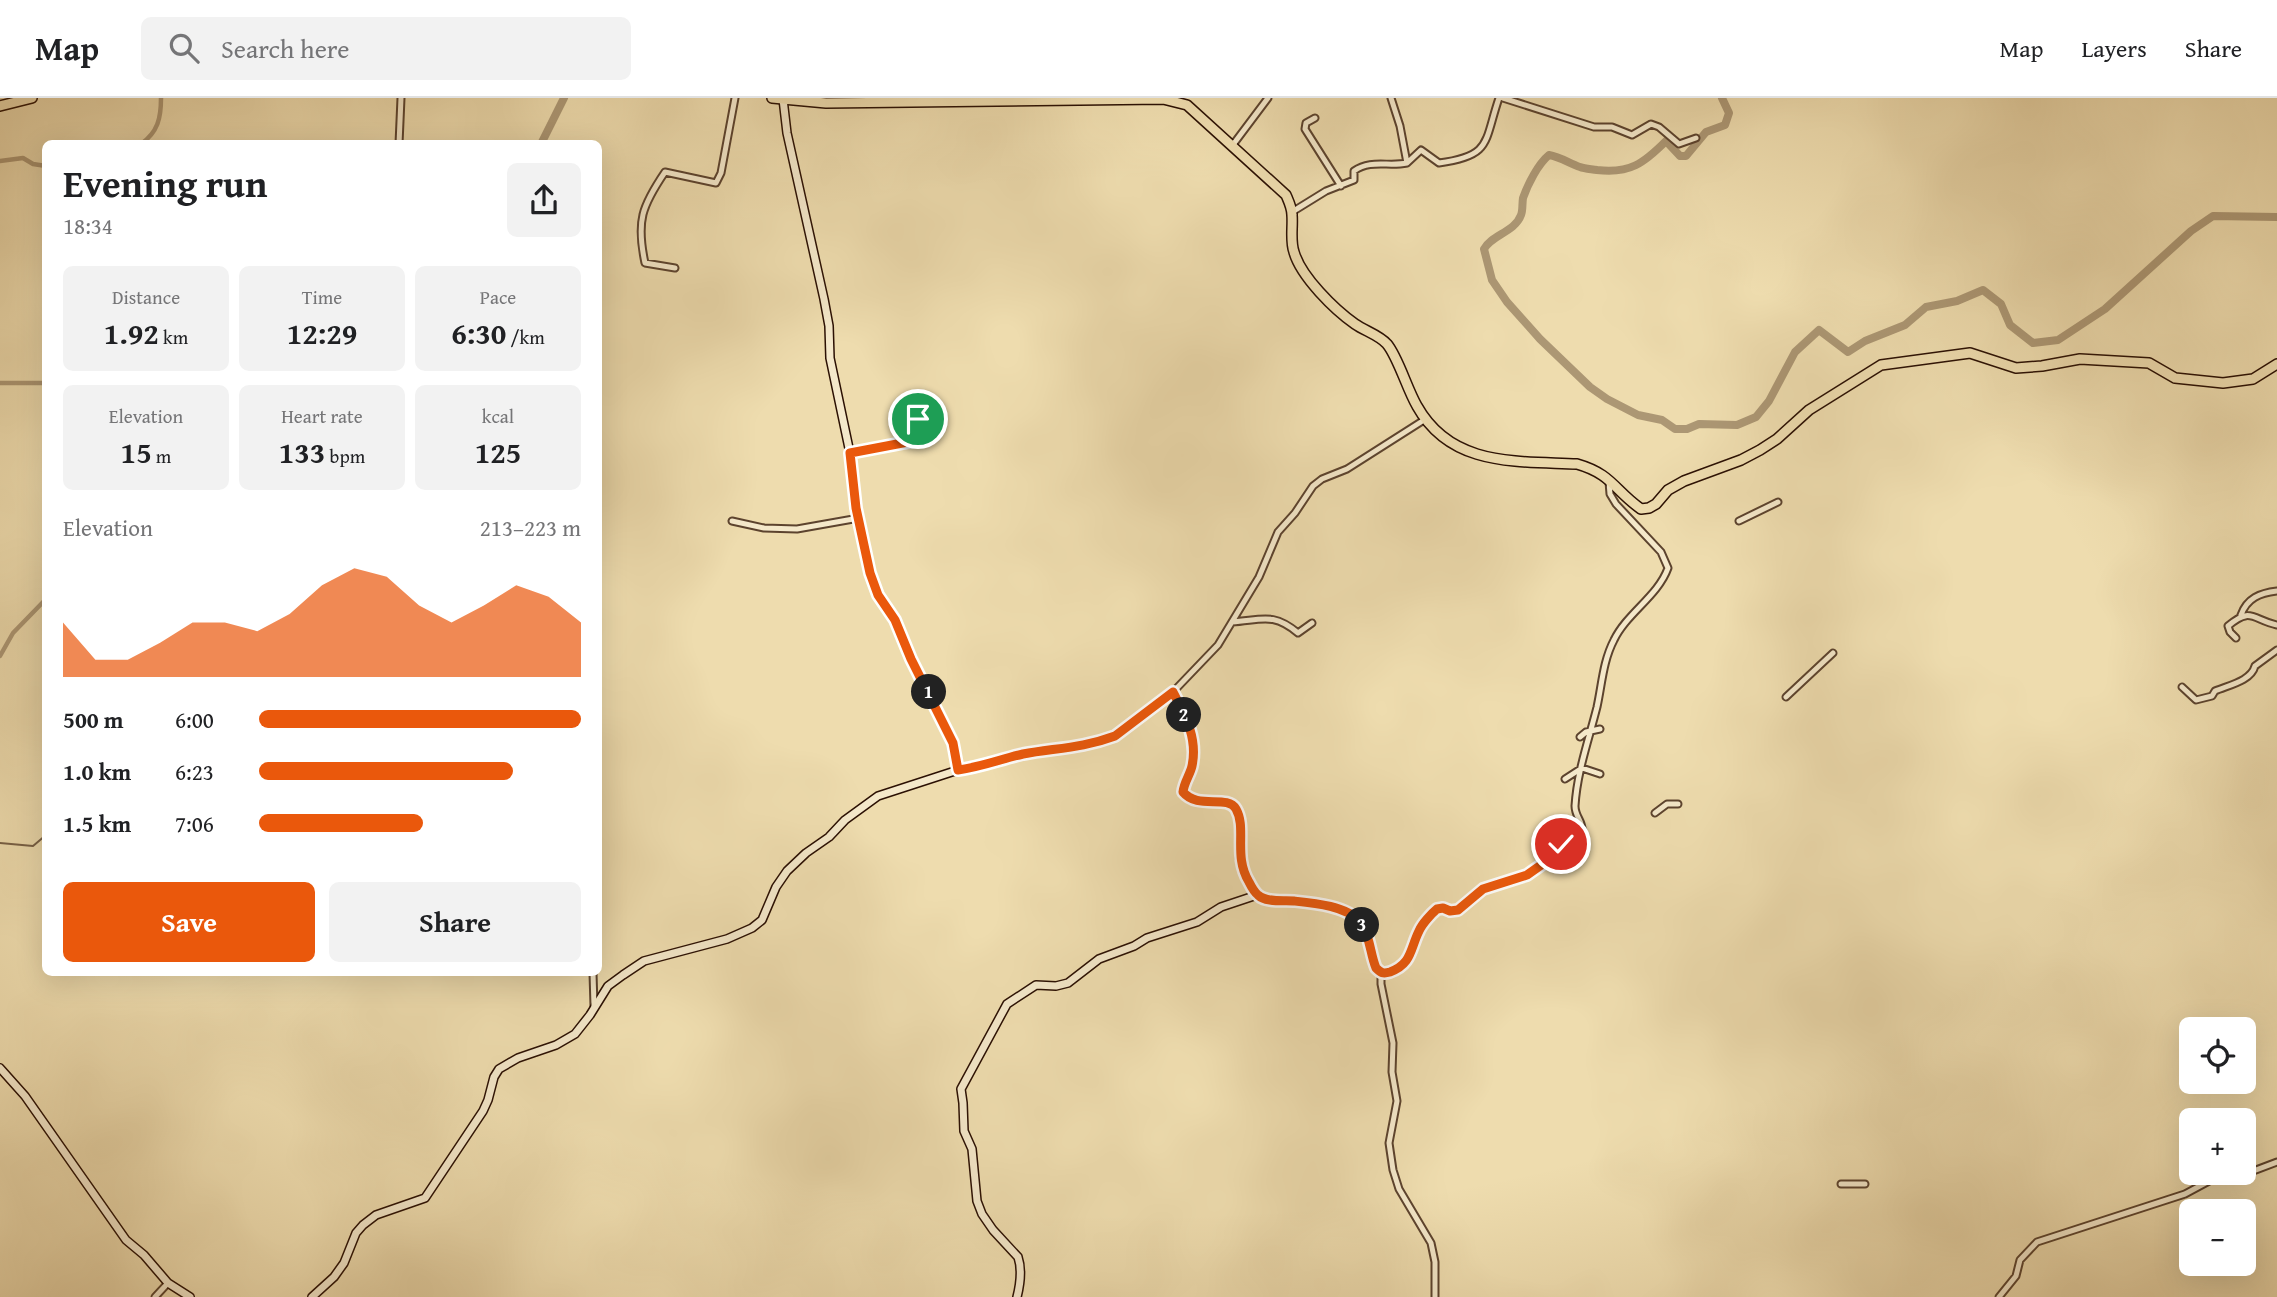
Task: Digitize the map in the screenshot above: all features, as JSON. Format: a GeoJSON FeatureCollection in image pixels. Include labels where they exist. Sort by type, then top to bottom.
{"type":"FeatureCollection","features":[{"type":"Feature","properties":{"kind":"highway"},"geometry":{"type":"LineString","coordinates":[[0,106],[32,98]]}},
{"type":"Feature","properties":{"kind":"highway"},"geometry":{"type":"LineString","coordinates":[[772,98],[826,103],[1163,99],[1187,102],[1286,195],[1292,212],[1293,250],[1299,267],[1354,324],[1387,343],[1424,420],[1441,437],[1488,458],[1577,464],[1590,468],[1610,479],[1641,509],[1649,508],[1684,481],[1760,450],[1777,439],[1809,410],[1881,365],[1970,353],[2015,368],[2080,359],[2149,363],[2175,378],[2223,383],[2253,379],[2277,364]]}},
{"type":"Feature","properties":{"kind":"main road"},"geometry":{"type":"LineString","coordinates":[[312,1297],[334,1277],[344,1263],[356,1233],[363,1225],[376,1215],[425,1198],[483,1111],[499,1069],[575,1034],[608,986],[644,961],[727,939],[752,928],[762,920],[776,887],[787,871],[829,837],[845,820],[878,796],[958,770],[953,743],[911,659],[895,620],[878,595],[870,573],[850,453],[830,358],[829,326],[787,133],[783,99]]}},
{"type":"Feature","properties":{"kind":"main road"},"geometry":{"type":"LineString","coordinates":[[1017,1297],[1020,1288],[1018,1257],[993,1230],[977,1201],[972,1174],[972,1149],[964,1131],[961,1089],[1007,1004],[1037,985],[1056,986],[1068,983],[1099,958],[1134,946],[1147,938],[1197,922],[1221,907],[1257,895]]}},
{"type":"Feature","properties":{"kind":"main road"},"geometry":{"type":"LineString","coordinates":[[0,1068],[25,1096],[126,1240],[144,1255],[168,1283],[190,1297]]}},
{"type":"Feature","properties":{"kind":"street"},"geometry":{"type":"LineString","coordinates":[[399,140],[401,98]]}},
{"type":"Feature","properties":{"kind":"street"},"geometry":{"type":"LineString","coordinates":[[675,268],[645,263],[639,226],[643,210],[665,172],[716,183],[725,155],[735,98]]}},
{"type":"Feature","properties":{"kind":"street"},"geometry":{"type":"LineString","coordinates":[[1232,146],[1268,98]]}},
{"type":"Feature","properties":{"kind":"street"},"geometry":{"type":"LineString","coordinates":[[1391,98],[1407,163]]}},
{"type":"Feature","properties":{"kind":"street"},"geometry":{"type":"LineString","coordinates":[[1292,212],[1326,191],[1353,180],[1356,168],[1380,162],[1407,163],[1421,149],[1439,163],[1464,160],[1478,152],[1487,140],[1501,98],[1594,127],[1612,127],[1632,135],[1651,124],[1659,127],[1679,145],[1696,138]]}},
{"type":"Feature","properties":{"kind":"street"},"geometry":{"type":"LineString","coordinates":[[1315,118],[1307,123],[1305,129],[1341,186]]}},
{"type":"Feature","properties":{"kind":"street"},"geometry":{"type":"LineString","coordinates":[[850,453],[913,441],[917,436],[923,398]]}},
{"type":"Feature","properties":{"kind":"street"},"geometry":{"type":"LineString","coordinates":[[958,770],[1024,754],[1076,748],[1105,740],[1126,728],[1173,692],[1218,645],[1259,577],[1278,532],[1296,513],[1313,486],[1322,479],[1347,469],[1424,420]]}},
{"type":"Feature","properties":{"kind":"street"},"geometry":{"type":"LineString","coordinates":[[1173,692],[1183,710],[1194,744],[1191,770],[1183,792],[1197,801],[1231,803],[1235,807],[1240,826],[1239,859],[1244,874],[1257,895],[1269,900],[1298,901],[1333,908],[1354,917],[1365,929],[1376,968],[1386,974],[1401,968],[1411,954],[1419,931],[1437,909],[1458,910],[1483,889],[1527,875],[1544,863],[1561,844],[1583,831],[1583,825],[1575,812],[1604,666],[1615,637],[1664,580],[1668,568],[1661,552],[1616,504],[1610,494],[1610,479]]}},
{"type":"Feature","properties":{"kind":"street"},"geometry":{"type":"LineString","coordinates":[[1740,521],[1778,502]]}},
{"type":"Feature","properties":{"kind":"street"},"geometry":{"type":"LineString","coordinates":[[733,521],[764,528],[797,528],[859,519]]}},
{"type":"Feature","properties":{"kind":"street"},"geometry":{"type":"LineString","coordinates":[[2236,638],[2228,626],[2262,592],[2277,591]]}},
{"type":"Feature","properties":{"kind":"street"},"geometry":{"type":"LineString","coordinates":[[2241,615],[2249,615],[2277,625]]}},
{"type":"Feature","properties":{"kind":"street"},"geometry":{"type":"LineString","coordinates":[[1232,622],[1274,619],[1286,623],[1298,633],[1312,624]]}},
{"type":"Feature","properties":{"kind":"street"},"geometry":{"type":"LineString","coordinates":[[2182,687],[2196,700],[2212,696],[2215,691],[2246,679],[2255,666],[2277,650]]}},
{"type":"Feature","properties":{"kind":"street"},"geometry":{"type":"LineString","coordinates":[[1786,697],[1833,653]]}},
{"type":"Feature","properties":{"kind":"street"},"geometry":{"type":"LineString","coordinates":[[1580,737],[1600,729]]}},
{"type":"Feature","properties":{"kind":"street"},"geometry":{"type":"LineString","coordinates":[[1582,768],[1600,775]]}},
{"type":"Feature","properties":{"kind":"street"},"geometry":{"type":"LineString","coordinates":[[1565,779],[1582,768]]}},
{"type":"Feature","properties":{"kind":"street"},"geometry":{"type":"LineString","coordinates":[[1655,813],[1667,804],[1678,804]]}},
{"type":"Feature","properties":{"kind":"street"},"geometry":{"type":"LineString","coordinates":[[1381,972],[1393,1043],[1392,1072],[1397,1101],[1389,1143],[1392,1170],[1399,1189],[1430,1243],[1435,1262],[1435,1297]]}},
{"type":"Feature","properties":{"kind":"street"},"geometry":{"type":"LineString","coordinates":[[593,976],[594,1010]]}},
{"type":"Feature","properties":{"kind":"street"},"geometry":{"type":"LineString","coordinates":[[1998,1297],[2016,1276],[2020,1260],[2037,1242],[2185,1194],[2224,1173],[2240,1176],[2277,1162]]}},
{"type":"Feature","properties":{"kind":"street"},"geometry":{"type":"LineString","coordinates":[[1841,1184],[1865,1184]]}},
{"type":"Feature","properties":{"kind":"street"},"geometry":{"type":"LineString","coordinates":[[155,1297],[168,1283]]}},
{"type":"Feature","properties":{"kind":"waterway"},"geometry":{"type":"LineString","coordinates":[[145,140],[157,124],[161,98]]}},
{"type":"Feature","properties":{"kind":"waterway"},"geometry":{"type":"LineString","coordinates":[[543,140],[564,98]]}},
{"type":"Feature","properties":{"kind":"waterway"},"geometry":{"type":"LineString","coordinates":[[1722,98],[1729,113],[1725,125],[1706,132],[1686,156],[1680,156],[1666,141],[1636,165],[1609,171],[1582,168],[1549,155],[1537,169],[1528,187],[1518,221],[1484,249],[1492,280],[1507,302],[1540,339],[1590,387],[1638,415],[1662,420],[1675,429],[1687,429],[1699,424],[1737,425],[1756,417],[1769,401],[1795,352],[1819,330],[1848,352],[1865,341],[1905,325],[1926,307],[1957,301],[1983,290],[2001,304],[2010,325],[2033,343],[2058,340],[2105,309],[2191,231],[2213,216],[2277,217]]}},
{"type":"Feature","properties":{"kind":"waterway"},"geometry":{"type":"LineString","coordinates":[[0,161],[23,158],[42,165]]}},
{"type":"Feature","properties":{"kind":"waterway"},"geometry":{"type":"LineString","coordinates":[[0,383],[42,383]]}},
{"type":"Feature","properties":{"kind":"waterway"},"geometry":{"type":"LineString","coordinates":[[0,656],[13,633],[42,603]]}},
{"type":"Feature","properties":{"kind":"waterway"},"geometry":{"type":"LineString","coordinates":[[0,843],[33,846],[42,838]]}},
{"type":"Feature","properties":{"kind":"route"},"geometry":{"type":"LineString","coordinates":[[918,419],[917,436],[913,441],[850,453],[856,508],[870,573],[878,595],[895,620],[911,659],[953,743],[958,770],[1024,754],[1076,748],[1105,740],[1115,736],[1173,692],[1183,710],[1194,744],[1191,770],[1183,792],[1197,801],[1231,803],[1235,807],[1240,826],[1239,859],[1244,874],[1257,895],[1269,900],[1298,901],[1333,908],[1354,917],[1365,929],[1376,968],[1386,974],[1401,968],[1411,954],[1419,931],[1437,909],[1458,910],[1483,889],[1527,875],[1544,863],[1561,844]]}}]}
